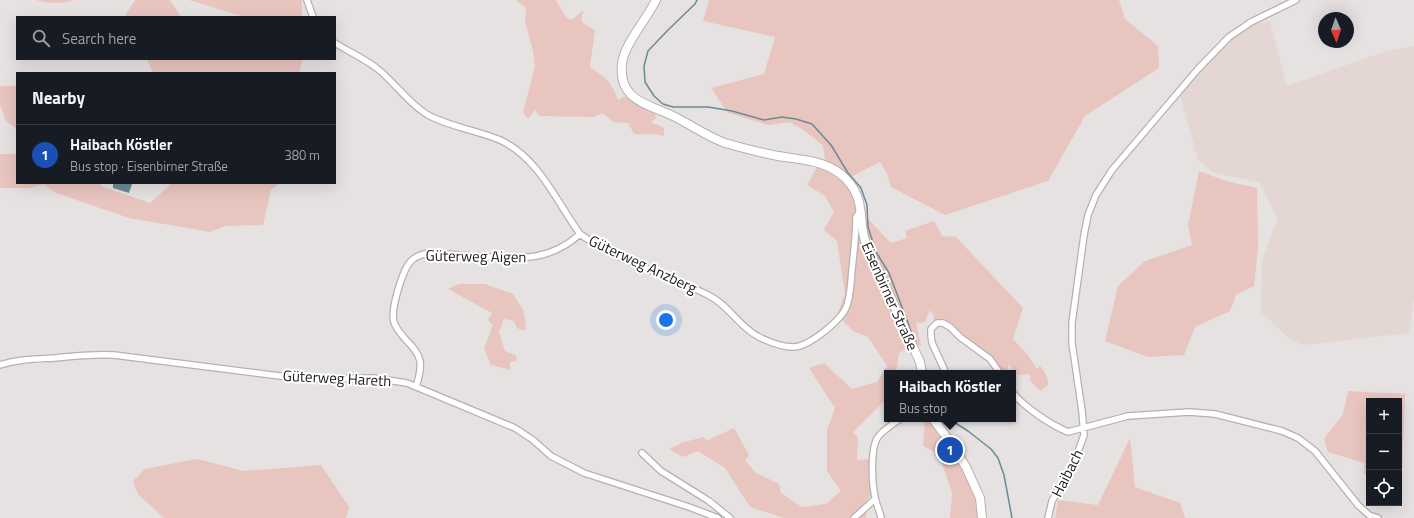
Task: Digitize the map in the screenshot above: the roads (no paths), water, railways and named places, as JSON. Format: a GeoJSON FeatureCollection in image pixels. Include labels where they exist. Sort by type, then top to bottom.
{"type":"FeatureCollection","features":[{"type":"Feature","properties":{"kind":"main road","name":"Eisenbirner Straße"},"geometry":{"type":"LineString","coordinates":[[656,0],[629,44],[624,55],[622,64],[623,78],[630,95],[640,102],[676,117],[707,135],[725,143],[772,155],[827,165],[841,174],[850,183],[860,203],[862,213],[862,230],[866,244],[920,362],[921,370]]}},
{"type":"Feature","properties":{"kind":"main road"},"geometry":{"type":"LineString","coordinates":[[935,422],[966,467],[980,498],[982,518]]}},
{"type":"Feature","properties":{"kind":"street"},"geometry":{"type":"LineString","coordinates":[[307,0],[313,16]]}},
{"type":"Feature","properties":{"kind":"street","name":"Haibach"},"geometry":{"type":"LineString","coordinates":[[1048,518],[1052,501],[1077,456],[1084,435],[1072,343],[1072,323],[1084,235],[1088,215],[1096,195],[1112,170],[1198,69],[1229,37],[1251,22],[1296,0]]}},
{"type":"Feature","properties":{"kind":"street","name":"Güterweg Anzberg"},"geometry":{"type":"LineString","coordinates":[[336,44],[380,71],[428,115],[491,136],[520,152],[534,167],[580,234],[605,250],[717,300],[748,330],[766,341],[794,347],[805,344],[844,312],[847,306],[851,287],[856,217],[859,213],[862,213]]}},
{"type":"Feature","properties":{"kind":"street","name":"Güterweg Aigen"},"geometry":{"type":"LineString","coordinates":[[416,387],[421,371],[419,355],[413,346],[399,332],[393,317],[394,306],[403,276],[408,264],[412,260],[418,255],[431,254],[530,258],[554,251],[580,234]]}},
{"type":"Feature","properties":{"kind":"street"},"geometry":{"type":"LineString","coordinates":[[944,370],[931,339],[931,329],[937,322],[943,323],[950,327],[960,337],[990,359],[998,370]]}},
{"type":"Feature","properties":{"kind":"street","name":"Güterweg Hareth"},"geometry":{"type":"LineString","coordinates":[[0,365],[9,362],[98,354],[296,378],[398,381],[515,428],[533,440],[551,456],[584,473],[718,518]]}},
{"type":"Feature","properties":{"kind":"street"},"geometry":{"type":"LineString","coordinates":[[1016,396],[1030,410],[1065,430],[1072,432],[1084,427],[1128,416],[1151,413],[1204,412],[1282,431],[1298,438],[1315,451],[1358,505],[1369,515],[1378,518]]}},
{"type":"Feature","properties":{"kind":"street"},"geometry":{"type":"LineString","coordinates":[[881,518],[875,499],[873,460],[876,441],[882,433],[896,422]]}},
{"type":"Feature","properties":{"kind":"street"},"geometry":{"type":"LineString","coordinates":[[642,453],[661,471],[709,501],[730,518]]}},
{"type":"Feature","properties":{"kind":"street"},"geometry":{"type":"LineString","coordinates":[[854,518],[866,505],[875,499]]}},
{"type":"Feature","properties":{"kind":"water"},"geometry":{"type":"Polygon","coordinates":[[[113,184],[132,184],[129,193],[113,188],[113,184]]]}},
{"type":"Feature","properties":{"kind":"waterway"},"geometry":{"type":"LineString","coordinates":[[697,0],[695,4],[648,51],[644,66],[645,82],[654,96],[663,104],[673,107],[708,107],[732,111],[764,120],[782,117],[796,119],[812,124],[831,145],[848,173],[861,188],[867,205],[868,227],[876,252],[889,273],[926,370]]}},
{"type":"Feature","properties":{"kind":"waterway"},"geometry":{"type":"LineString","coordinates":[[954,422],[991,449],[998,458],[1004,475],[1012,518]]}},
{"type":"Feature","properties":{"kind":"place","name":"Haibach Köstler"},"geometry":{"type":"Point","coordinates":[950,450]}}]}
